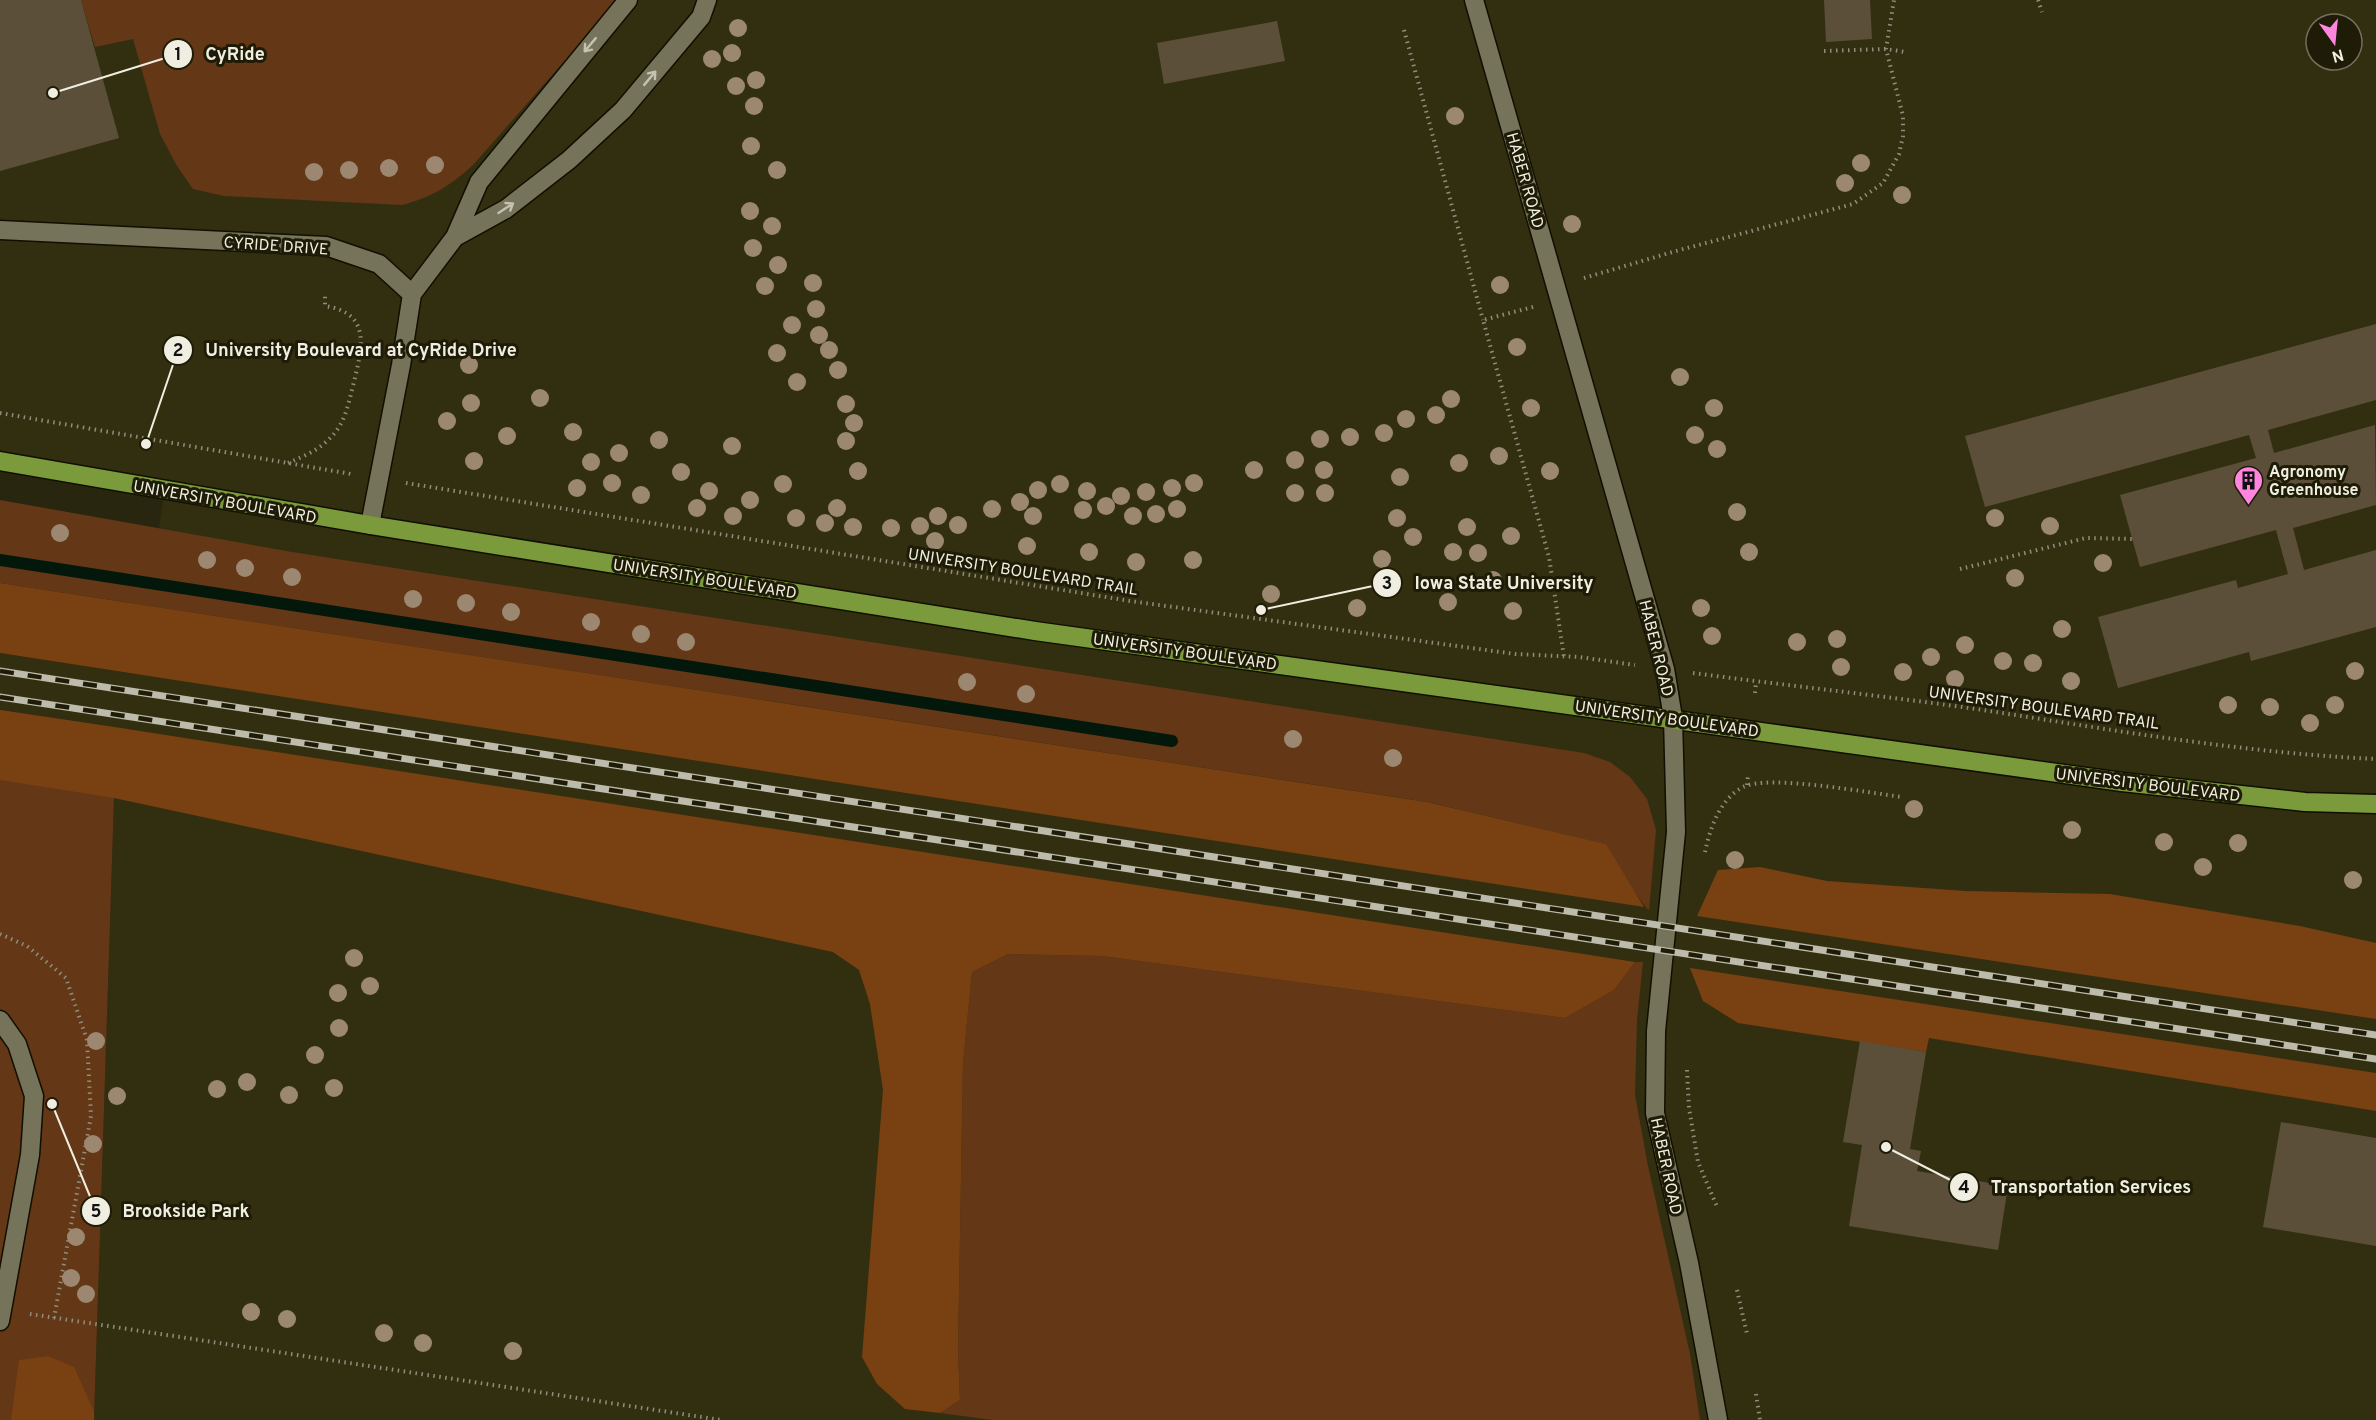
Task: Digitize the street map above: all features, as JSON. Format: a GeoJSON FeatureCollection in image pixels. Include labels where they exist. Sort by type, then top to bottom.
{"type":"FeatureCollection","features":[{"type":"Feature","properties":{"kind":"main road","name":"UNIVERSITY BOULEVARD"},"geometry":{"type":"LineString","coordinates":[[0,461],[370,525],[1035,631],[2122,782],[2305,802],[2376,804]]}},
{"type":"Feature","properties":{"kind":"street"},"geometry":{"type":"LineString","coordinates":[[370,525],[401,365],[412,294],[455,237],[479,182],[628,0]]}},
{"type":"Feature","properties":{"kind":"street"},"geometry":{"type":"LineString","coordinates":[[455,237],[506,209],[569,160],[623,110],[701,17],[707,0]]}},
{"type":"Feature","properties":{"kind":"street","name":"HABER ROAD"},"geometry":{"type":"LineString","coordinates":[[1474,0],[1665,669],[1672,718],[1676,832],[1656,1031],[1655,1113],[1689,1263],[1718,1420]]}},
{"type":"Feature","properties":{"kind":"street","name":"CYRIDE DRIVE"},"geometry":{"type":"LineString","coordinates":[[0,230],[326,246],[379,264],[412,294]]}},
{"type":"Feature","properties":{"kind":"street"},"geometry":{"type":"LineString","coordinates":[[0,1020],[17,1044],[34,1096],[30,1155],[1,1316]]}},
{"type":"Feature","properties":{"kind":"path"},"geometry":{"type":"LineString","coordinates":[[1579,280],[1684,248],[1852,204],[1883,183],[1899,154],[1903,136],[1903,116],[1886,49],[1894,0]]}},
{"type":"Feature","properties":{"kind":"path"},"geometry":{"type":"LineString","coordinates":[[2038,0],[2042,12]]}},
{"type":"Feature","properties":{"kind":"path"},"geometry":{"type":"LineString","coordinates":[[1404,30],[1549,557],[1564,657]]}},
{"type":"Feature","properties":{"kind":"path"},"geometry":{"type":"LineString","coordinates":[[1824,51],[1886,49],[1905,52]]}},
{"type":"Feature","properties":{"kind":"path"},"geometry":{"type":"LineString","coordinates":[[287,463],[311,453],[329,440],[342,423],[348,409],[362,348],[359,328],[340,308],[325,306],[326,295]]}},
{"type":"Feature","properties":{"kind":"path"},"geometry":{"type":"LineString","coordinates":[[1483,320],[1540,305]]}},
{"type":"Feature","properties":{"kind":"path"},"geometry":{"type":"LineString","coordinates":[[0,413],[305,466]]}},
{"type":"Feature","properties":{"kind":"path","name":"UNIVERSITY BOULEVARD TRAIL"},"geometry":{"type":"LineString","coordinates":[[465,493],[1130,601],[1503,652],[1579,657]]}},
{"type":"Feature","properties":{"kind":"path"},"geometry":{"type":"LineString","coordinates":[[1959,569],[2086,537],[2132,539]]}},
{"type":"Feature","properties":{"kind":"path","name":"UNIVERSITY BOULEVARD TRAIL"},"geometry":{"type":"LineString","coordinates":[[1708,675],[1887,696],[2204,743],[2319,756],[2376,759]]}},
{"type":"Feature","properties":{"kind":"path"},"geometry":{"type":"LineString","coordinates":[[1755,693],[1756,682]]}},
{"type":"Feature","properties":{"kind":"path"},"geometry":{"type":"LineString","coordinates":[[1747,785],[1748,776]]}},
{"type":"Feature","properties":{"kind":"path"},"geometry":{"type":"LineString","coordinates":[[1705,854],[1709,834],[1725,801],[1747,785],[1775,781],[1902,797]]}},
{"type":"Feature","properties":{"kind":"path"},"geometry":{"type":"LineString","coordinates":[[0,934],[27,946],[66,978],[87,1040],[91,1116],[54,1318]]}},
{"type":"Feature","properties":{"kind":"path"},"geometry":{"type":"LineString","coordinates":[[1686,1066],[1689,1108],[1698,1162],[1718,1209]]}},
{"type":"Feature","properties":{"kind":"path"},"geometry":{"type":"LineString","coordinates":[[1737,1290],[1747,1334]]}},
{"type":"Feature","properties":{"kind":"path"},"geometry":{"type":"LineString","coordinates":[[1,1316],[54,1318],[722,1420]]}},
{"type":"Feature","properties":{"kind":"path"},"geometry":{"type":"LineString","coordinates":[[1756,1394],[1760,1420]]}},
{"type":"Feature","properties":{"kind":"shaded area"},"geometry":{"type":"Polygon","coordinates":[[[0,0],[2376,0],[2376,1420],[94,1420],[114,798],[126,729],[0,710],[0,653],[135,674],[165,491],[0,461],[0,0]]]}},
{"type":"Feature","properties":{"kind":"shaded area"},"geometry":{"type":"Polygon","coordinates":[[[81,0],[618,0],[473,165],[440,190],[402,205],[224,196],[193,189],[177,166],[160,134],[133,39],[95,47],[81,0]]]}},
{"type":"Feature","properties":{"kind":"shaded area"},"geometry":{"type":"Polygon","coordinates":[[[0,500],[292,552],[1584,753],[1610,762],[1630,777],[1647,799],[1656,830],[1649,910],[1634,891],[1605,844],[1428,802],[0,583],[0,500]]]}},
{"type":"Feature","properties":{"kind":"shaded area"},"geometry":{"type":"Polygon","coordinates":[[[0,583],[1427,802],[1606,844],[1644,907],[0,653],[0,583]]]}},
{"type":"Feature","properties":{"kind":"shaded area"},"geometry":{"type":"Polygon","coordinates":[[[0,710],[127,729],[114,798],[94,1420],[0,1420],[0,710]]]}},
{"type":"Feature","properties":{"kind":"shaded area"},"geometry":{"type":"Polygon","coordinates":[[[0,710],[1635,962],[1614,990],[1565,1018],[1102,956],[1008,954],[972,972],[963,1063],[958,1351],[960,1400],[940,1413],[905,1409],[877,1384],[862,1357],[883,1090],[870,1004],[859,970],[833,952],[114,798],[0,780],[0,710]]]}},
{"type":"Feature","properties":{"kind":"shaded area"},"geometry":{"type":"Polygon","coordinates":[[[1760,867],[1827,881],[1965,891],[2110,894],[2300,926],[2376,943],[2376,1019],[1697,916],[1718,870],[1760,867]]]}},
{"type":"Feature","properties":{"kind":"shaded area"},"geometry":{"type":"Polygon","coordinates":[[[1008,954],[1102,956],[1565,1018],[1614,990],[1635,962],[1643,962],[1637,1020],[1635,1095],[1648,1166],[1690,1354],[1700,1420],[993,1420],[940,1413],[960,1400],[958,1351],[963,1062],[972,972],[1008,954]]]}},
{"type":"Feature","properties":{"kind":"shaded area"},"geometry":{"type":"Polygon","coordinates":[[[1690,968],[2376,1073],[2376,1111],[1929,1038],[1926,1052],[1738,1023],[1703,1001],[1690,968]]]}},
{"type":"Feature","properties":{"kind":"shaded area"},"geometry":{"type":"Polygon","coordinates":[[[48,1356],[74,1367],[94,1411],[94,1420],[11,1420],[19,1360],[48,1356]]]}},
{"type":"Feature","properties":{"kind":"building"},"geometry":{"type":"Polygon","coordinates":[[[0,0],[81,0],[119,138],[0,171],[0,0]]]}},
{"type":"Feature","properties":{"kind":"building"},"geometry":{"type":"Polygon","coordinates":[[[1824,0],[1870,0],[1872,39],[1826,42],[1824,0]]]}},
{"type":"Feature","properties":{"kind":"building"},"geometry":{"type":"Polygon","coordinates":[[[1277,21],[1285,61],[1164,84],[1157,43],[1277,21]]]}},
{"type":"Feature","properties":{"kind":"building","name":"Agronomy Greenhouse"},"geometry":{"type":"Polygon","coordinates":[[[2376,324],[2376,400],[2268,430],[2274,453],[2375,425],[2376,505],[2293,528],[2304,570],[2376,550],[2376,627],[2251,661],[2249,652],[2118,688],[2098,617],[2236,580],[2238,588],[2288,574],[2276,530],[2140,567],[2120,495],[2256,458],[2249,435],[1985,507],[1965,436],[2376,324]]]}},
{"type":"Feature","properties":{"kind":"building"},"geometry":{"type":"Polygon","coordinates":[[[1860,1041],[1926,1052],[1910,1149],[1921,1151],[1917,1171],[2008,1186],[1998,1250],[1849,1226],[1862,1145],[1843,1142],[1860,1041]]]}},
{"type":"Feature","properties":{"kind":"building"},"geometry":{"type":"Polygon","coordinates":[[[2281,1122],[2376,1138],[2376,1246],[2263,1227],[2281,1122]]]}},
{"type":"Feature","properties":{"kind":"waterway"},"geometry":{"type":"LineString","coordinates":[[0,560],[1172,741]]}},
{"type":"Feature","properties":{"kind":"railway"},"geometry":{"type":"LineString","coordinates":[[0,671],[2376,1035]]}},
{"type":"Feature","properties":{"kind":"railway"},"geometry":{"type":"LineString","coordinates":[[0,697],[2376,1059]]}},
{"type":"Feature","properties":{"kind":"place","name":"CyRide"},"geometry":{"type":"Point","coordinates":[53,93]}},
{"type":"Feature","properties":{"kind":"place","name":"University Boulevard at CyRide Drive"},"geometry":{"type":"Point","coordinates":[146,444]}},
{"type":"Feature","properties":{"kind":"place","name":"Agronomy Greenhouse"},"geometry":{"type":"Point","coordinates":[2248,506]}},
{"type":"Feature","properties":{"kind":"place","name":"Iowa State University"},"geometry":{"type":"Point","coordinates":[1261,610]}},
{"type":"Feature","properties":{"kind":"place","name":"Brookside Park"},"geometry":{"type":"Point","coordinates":[52,1104]}},
{"type":"Feature","properties":{"kind":"place","name":"Transportation Services"},"geometry":{"type":"Point","coordinates":[1886,1147]}}]}
